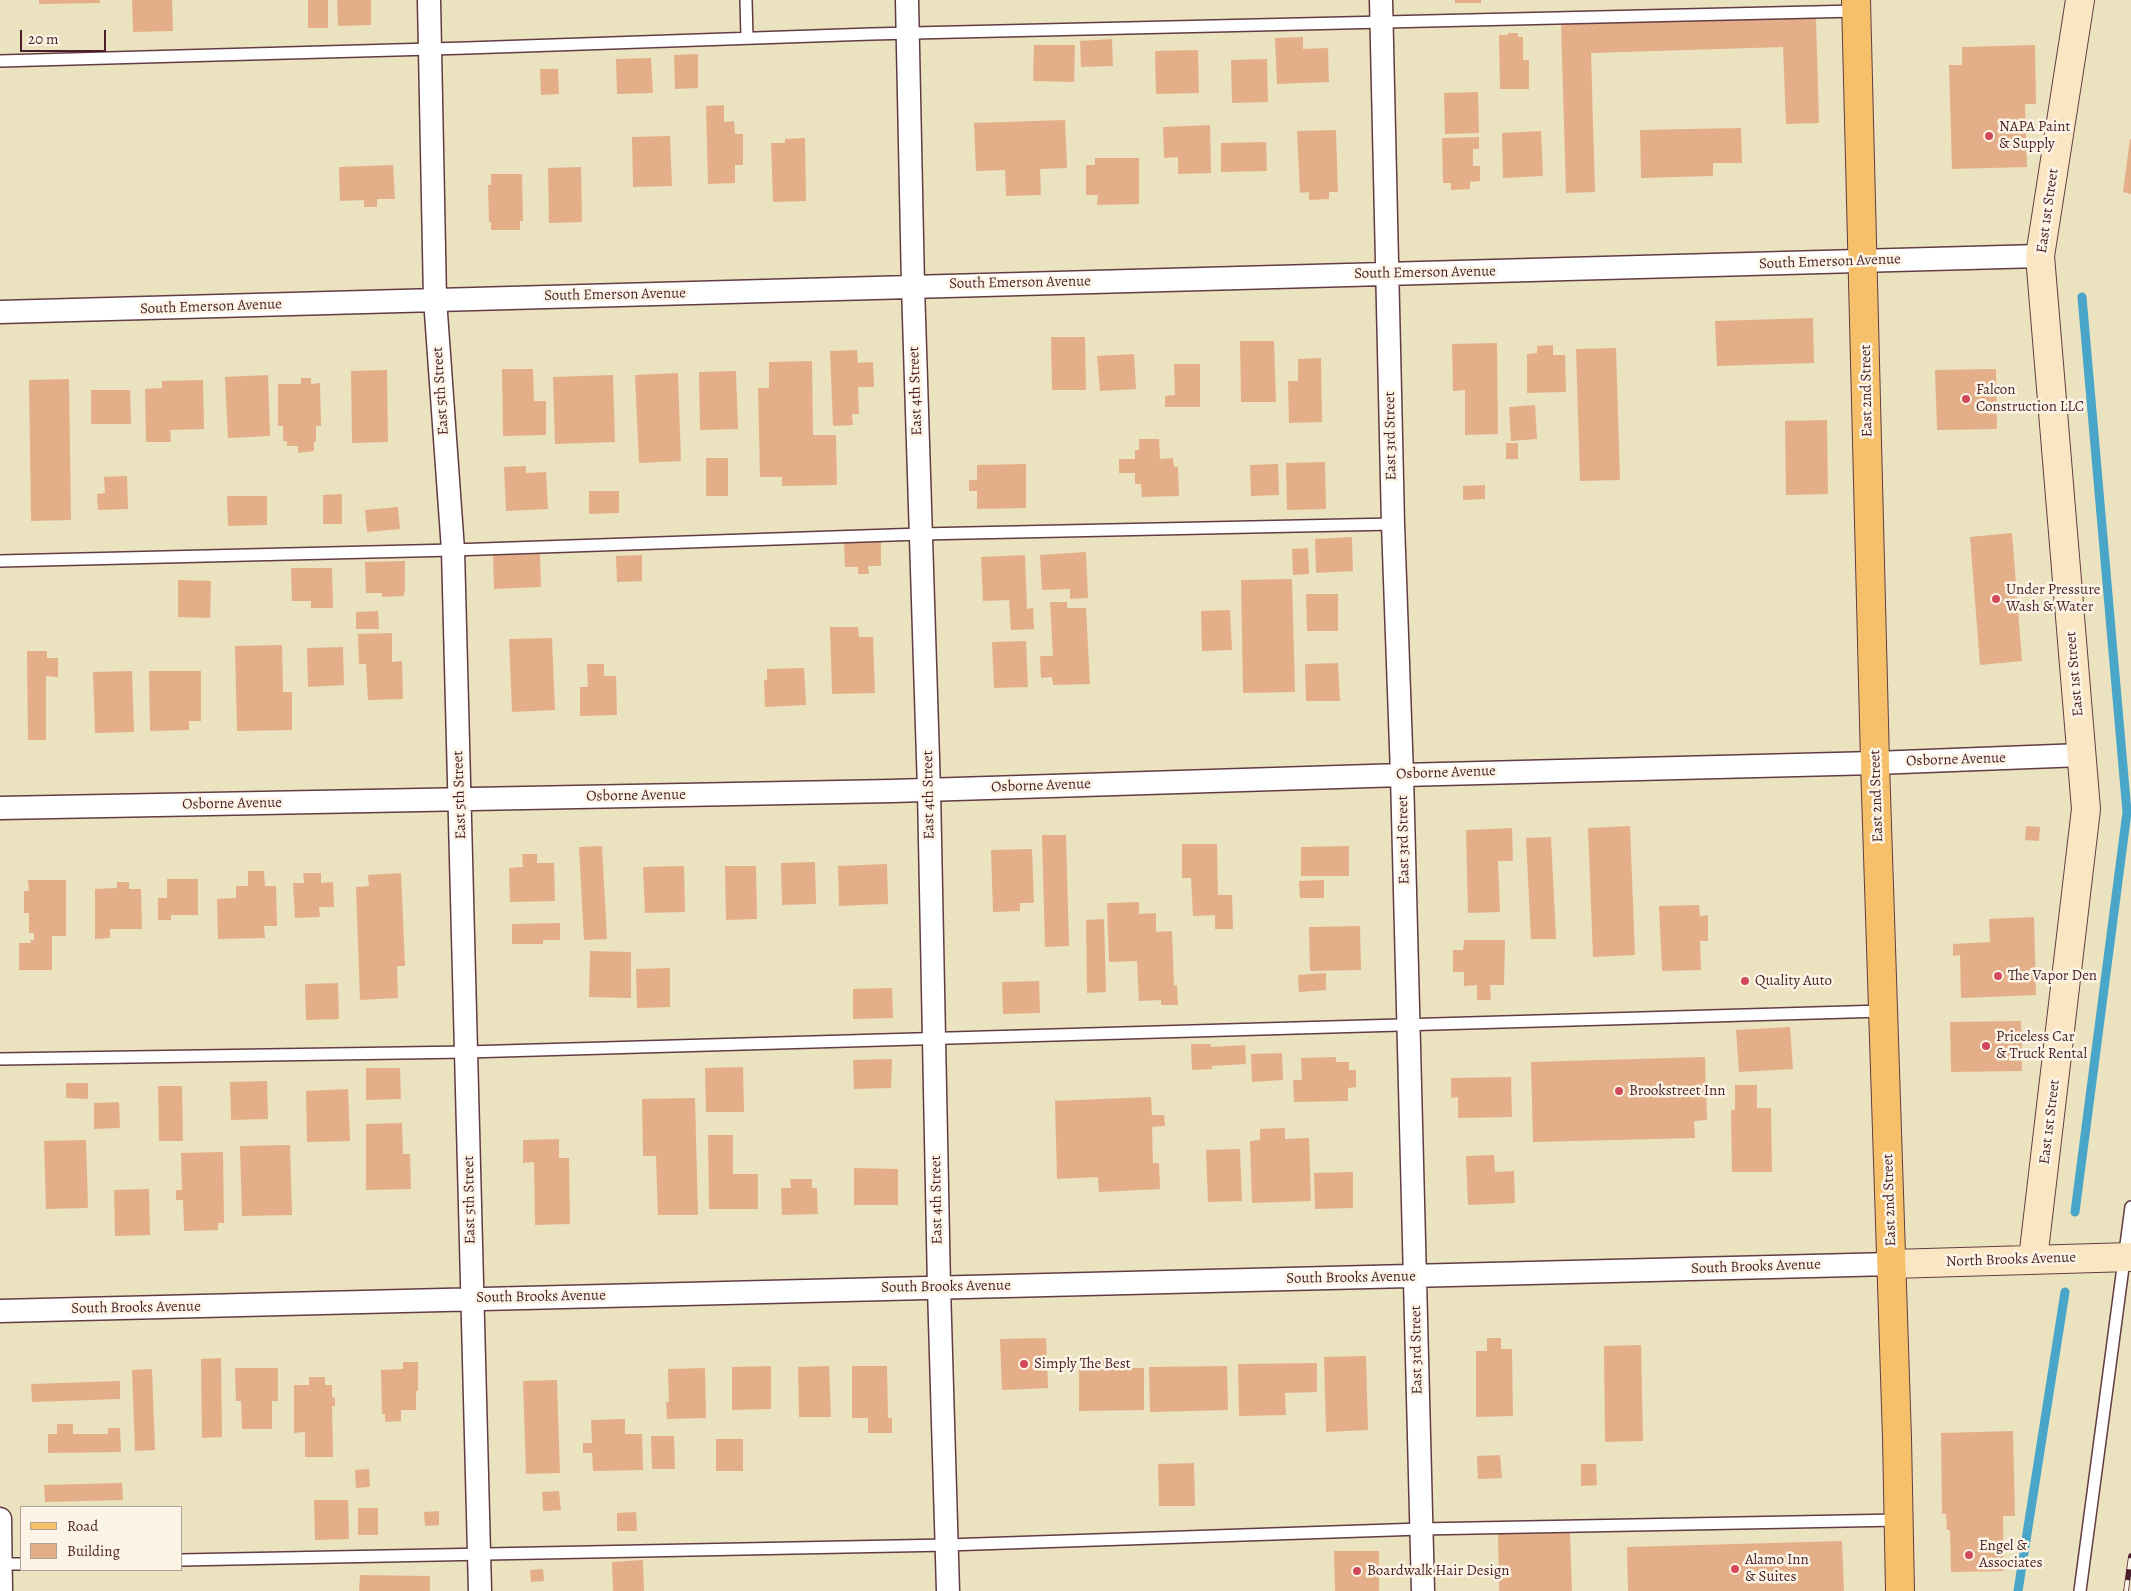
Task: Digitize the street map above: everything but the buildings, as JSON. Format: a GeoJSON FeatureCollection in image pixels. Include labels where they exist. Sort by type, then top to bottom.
{"type":"FeatureCollection","features":[{"type":"Feature","properties":{"kind":"main road","name":"East 2nd Street"},"geometry":{"type":"LineString","coordinates":[[1856,5],[1864,262],[1875,763],[1892,1264],[1900,1591]]}},
{"type":"Feature","properties":{"kind":"street","name":"East 5th Street"},"geometry":{"type":"LineString","coordinates":[[429,0],[435,299],[453,550],[480,1591]]}},
{"type":"Feature","properties":{"kind":"street","name":"East 4th Street"},"geometry":{"type":"LineString","coordinates":[[907,0],[913,286],[929,790],[939,1288],[948,1591]]}},
{"type":"Feature","properties":{"kind":"street","name":"East 1st Street"},"geometry":{"type":"LineString","coordinates":[[2033,1259],[2086,809],[2040,256],[2080,0]]}},
{"type":"Feature","properties":{"kind":"street","name":"East 3rd Street"},"geometry":{"type":"LineString","coordinates":[[1381,10],[1393,524],[1402,774],[1423,1591]]}},
{"type":"Feature","properties":{"kind":"street","name":"South Emerson Avenue"},"geometry":{"type":"LineString","coordinates":[[0,312],[2040,256]]}},
{"type":"Feature","properties":{"kind":"street","name":"Osborne Avenue"},"geometry":{"type":"LineString","coordinates":[[0,808],[929,790],[1402,774],[1875,763],[2082,755]]}},
{"type":"Feature","properties":{"kind":"street","name":"North Brooks Avenue"},"geometry":{"type":"LineString","coordinates":[[1892,1264],[2128,1257]]}},
{"type":"Feature","properties":{"kind":"street","name":"South Brooks Avenue"},"geometry":{"type":"LineString","coordinates":[[0,1311],[1892,1264]]}},
{"type":"Feature","properties":{"kind":"street"},"geometry":{"type":"LineString","coordinates":[[0,1519],[8,1564],[1,1591]]}},
{"type":"Feature","properties":{"kind":"lane"},"geometry":{"type":"LineString","coordinates":[[746,0],[747,38]]}},
{"type":"Feature","properties":{"kind":"lane"},"geometry":{"type":"LineString","coordinates":[[0,61],[908,33],[1381,10],[1856,5]]}},
{"type":"Feature","properties":{"kind":"lane"},"geometry":{"type":"LineString","coordinates":[[0,561],[453,550],[921,534],[1393,524]]}},
{"type":"Feature","properties":{"kind":"lane"},"geometry":{"type":"LineString","coordinates":[[0,1059],[467,1052],[934,1037],[1884,1012]]}},
{"type":"Feature","properties":{"kind":"lane"},"geometry":{"type":"LineString","coordinates":[[2080,1591],[2128,1257],[2131,1207]]}},
{"type":"Feature","properties":{"kind":"lane"},"geometry":{"type":"LineString","coordinates":[[182,1560],[947,1545],[1422,1528],[1899,1520]]}},
{"type":"Feature","properties":{"kind":"waterway"},"geometry":{"type":"LineString","coordinates":[[2075,1212],[2127,812],[2082,297]]}},
{"type":"Feature","properties":{"kind":"waterway"},"geometry":{"type":"LineString","coordinates":[[2018,1591],[2065,1292]]}},
{"type":"Feature","properties":{"kind":"railway"},"geometry":{"type":"LineString","coordinates":[[2126,1591],[2131,1556]]}},
{"type":"Feature","properties":{"kind":"place","name":"NAPA Paint & Supply"},"geometry":{"type":"Point","coordinates":[1989,136]}},
{"type":"Feature","properties":{"kind":"place","name":"Falcon Construction LLC"},"geometry":{"type":"Point","coordinates":[1966,399]}},
{"type":"Feature","properties":{"kind":"place","name":"Under Pressure Wash & Water"},"geometry":{"type":"Point","coordinates":[1996,599]}},
{"type":"Feature","properties":{"kind":"place","name":"The Vapor Den"},"geometry":{"type":"Point","coordinates":[1998,976]}},
{"type":"Feature","properties":{"kind":"place","name":"Quality Auto"},"geometry":{"type":"Point","coordinates":[1745,981]}},
{"type":"Feature","properties":{"kind":"place","name":"Priceless Car & Truck Rental"},"geometry":{"type":"Point","coordinates":[1986,1046]}},
{"type":"Feature","properties":{"kind":"place","name":"Brookstreet Inn"},"geometry":{"type":"Point","coordinates":[1619,1091]}},
{"type":"Feature","properties":{"kind":"place","name":"Simply The Best"},"geometry":{"type":"Point","coordinates":[1024,1364]}},
{"type":"Feature","properties":{"kind":"place","name":"Engel & Associates"},"geometry":{"type":"Point","coordinates":[1969,1555]}},
{"type":"Feature","properties":{"kind":"place","name":"Alamo Inn & Suites"},"geometry":{"type":"Point","coordinates":[1735,1569]}},
{"type":"Feature","properties":{"kind":"place","name":"Boardwalk Hair Design"},"geometry":{"type":"Point","coordinates":[1357,1571]}}]}
